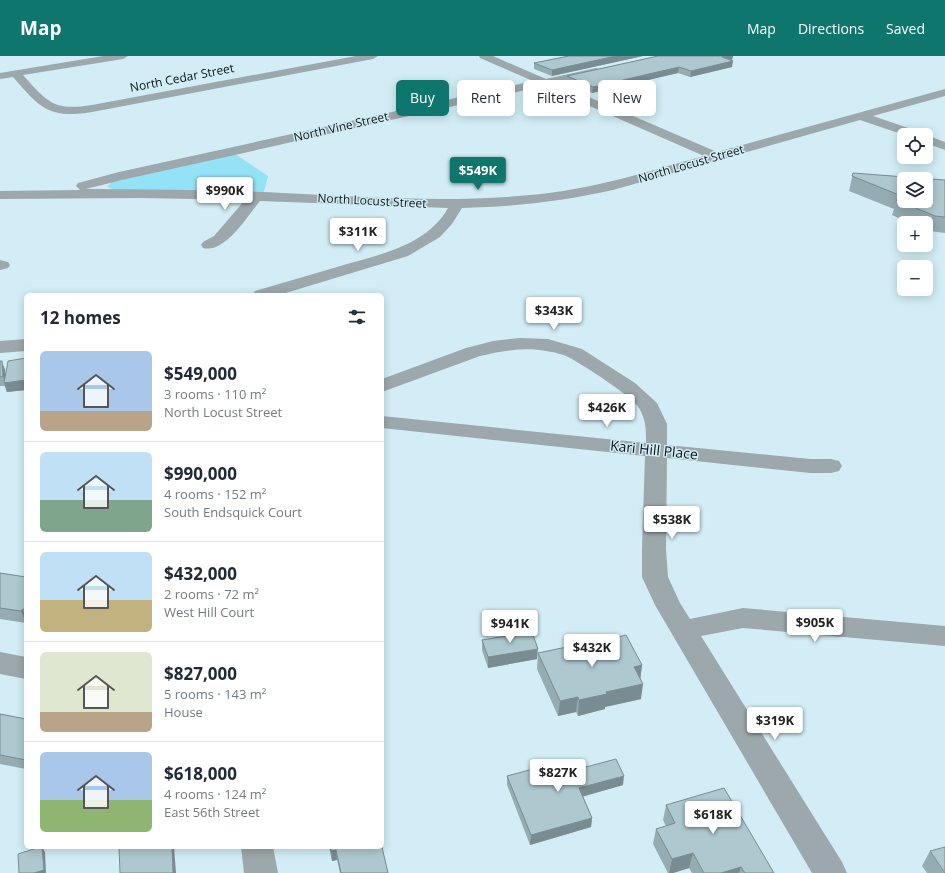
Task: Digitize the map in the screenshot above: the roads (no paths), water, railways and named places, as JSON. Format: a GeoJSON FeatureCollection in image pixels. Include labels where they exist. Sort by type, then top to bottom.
{"type":"FeatureCollection","features":[{"type":"Feature","properties":{"kind":"street"},"geometry":{"type":"LineString","coordinates":[[0,76],[123,56]]}},
{"type":"Feature","properties":{"kind":"street","name":"North Cedar Street"},"geometry":{"type":"LineString","coordinates":[[16,74],[46,105],[52,108],[67,110],[98,108],[373,56]]}},
{"type":"Feature","properties":{"kind":"street"},"geometry":{"type":"LineString","coordinates":[[484,56],[539,80]]}},
{"type":"Feature","properties":{"kind":"street","name":"North Vine Street"},"geometry":{"type":"LineString","coordinates":[[553,80],[611,67]]}},
{"type":"Feature","properties":{"kind":"street","name":"North Vine Street"},"geometry":{"type":"LineString","coordinates":[[68,194],[89,184],[119,176],[523,87]]}},
{"type":"Feature","properties":{"kind":"street","name":"North Locust Street"},"geometry":{"type":"LineString","coordinates":[[6,195],[68,194],[256,196],[457,204],[501,202],[578,194],[613,186],[945,92]]}},
{"type":"Feature","properties":{"kind":"street"},"geometry":{"type":"LineString","coordinates":[[590,102],[717,157]]}},
{"type":"Feature","properties":{"kind":"street"},"geometry":{"type":"LineString","coordinates":[[860,116],[897,129]]}},
{"type":"Feature","properties":{"kind":"street"},"geometry":{"type":"LineString","coordinates":[[933,142],[945,146]]}},
{"type":"Feature","properties":{"kind":"street"},"geometry":{"type":"LineString","coordinates":[[0,211],[6,195]]}},
{"type":"Feature","properties":{"kind":"street"},"geometry":{"type":"LineString","coordinates":[[209,245],[220,239],[256,196]]}},
{"type":"Feature","properties":{"kind":"street"},"geometry":{"type":"LineString","coordinates":[[268,293],[402,253],[422,243],[436,233],[450,218],[457,204]]}},
{"type":"Feature","properties":{"kind":"street"},"geometry":{"type":"LineString","coordinates":[[384,385],[473,352],[493,347],[520,344],[548,345],[575,353],[628,387],[647,403],[657,424],[658,450],[654,549],[655,576],[668,605],[830,873]]}},
{"type":"Feature","properties":{"kind":"street"},"geometry":{"type":"LineString","coordinates":[[0,347],[24,345]]}},
{"type":"Feature","properties":{"kind":"street","name":"Kari Hill Place"},"geometry":{"type":"LineString","coordinates":[[384,422],[810,466],[831,466]]}},
{"type":"Feature","properties":{"kind":"street"},"geometry":{"type":"LineString","coordinates":[[684,631],[705,625],[743,618],[945,636]]}},
{"type":"Feature","properties":{"kind":"street"},"geometry":{"type":"LineString","coordinates":[[0,663],[24,668]]}},
{"type":"Feature","properties":{"kind":"street"},"geometry":{"type":"LineString","coordinates":[[257,849],[261,873]]}}]}
